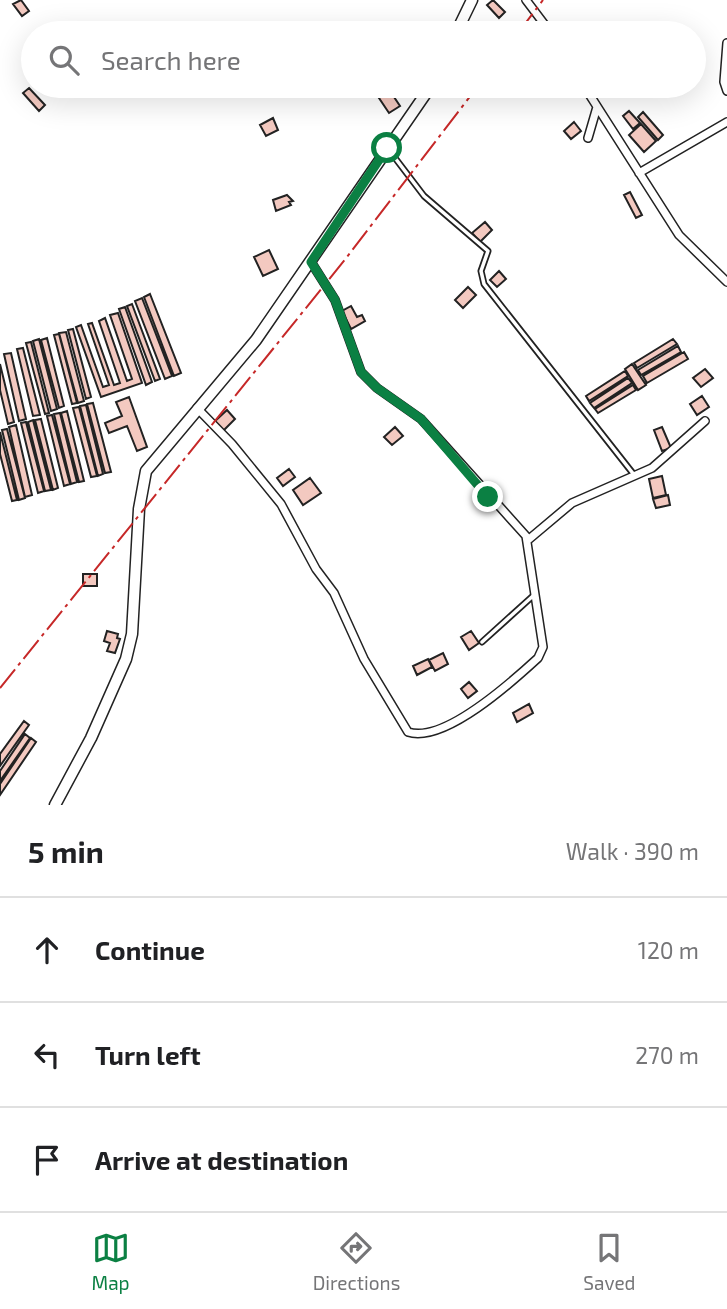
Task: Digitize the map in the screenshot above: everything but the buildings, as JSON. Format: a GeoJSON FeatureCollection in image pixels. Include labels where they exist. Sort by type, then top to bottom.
{"type":"FeatureCollection","features":[{"type":"Feature","properties":{"kind":"street"},"geometry":{"type":"LineString","coordinates":[[462,21],[472,0]]}},
{"type":"Feature","properties":{"kind":"street"},"geometry":{"type":"LineString","coordinates":[[526,0],[542,21]]}},
{"type":"Feature","properties":{"kind":"street"},"geometry":{"type":"LineString","coordinates":[[727,43],[724,82],[727,91]]}},
{"type":"Feature","properties":{"kind":"street"},"geometry":{"type":"LineString","coordinates":[[55,805],[91,738],[126,659],[134,621],[139,509],[146,471],[256,340],[422,98]]}},
{"type":"Feature","properties":{"kind":"street"},"geometry":{"type":"LineString","coordinates":[[591,98],[687,245],[727,282]]}},
{"type":"Feature","properties":{"kind":"street"},"geometry":{"type":"LineString","coordinates":[[589,138],[597,107]]}},
{"type":"Feature","properties":{"kind":"street"},"geometry":{"type":"LineString","coordinates":[[639,173],[720,125]]}},
{"type":"Feature","properties":{"kind":"street"},"geometry":{"type":"LineString","coordinates":[[197,408],[232,444],[281,504],[316,569],[334,593],[364,659],[411,733],[422,733],[467,717],[538,658],[543,647],[528,540],[522,529],[488,497],[421,419],[377,388],[361,372],[335,300],[311,262]]}},
{"type":"Feature","properties":{"kind":"street"},"geometry":{"type":"LineString","coordinates":[[528,540],[572,503],[635,476],[661,461],[705,421]]}},
{"type":"Feature","properties":{"kind":"lane"},"geometry":{"type":"LineString","coordinates":[[387,148],[424,196],[488,251],[481,271],[484,284],[635,476]]}},
{"type":"Feature","properties":{"kind":"lane"},"geometry":{"type":"LineString","coordinates":[[482,642],[536,593]]}},
{"type":"Feature","properties":{"kind":"power"},"geometry":{"type":"LineString","coordinates":[[527,21],[543,0]]}},
{"type":"Feature","properties":{"kind":"power"},"geometry":{"type":"LineString","coordinates":[[0,688],[347,257],[469,98]]}},
{"type":"Feature","properties":{"kind":"route"},"geometry":{"type":"LineString","coordinates":[[387,148],[370,169],[311,262],[323,277],[339,308],[361,372],[368,381],[421,419],[488,497]]}}]}
